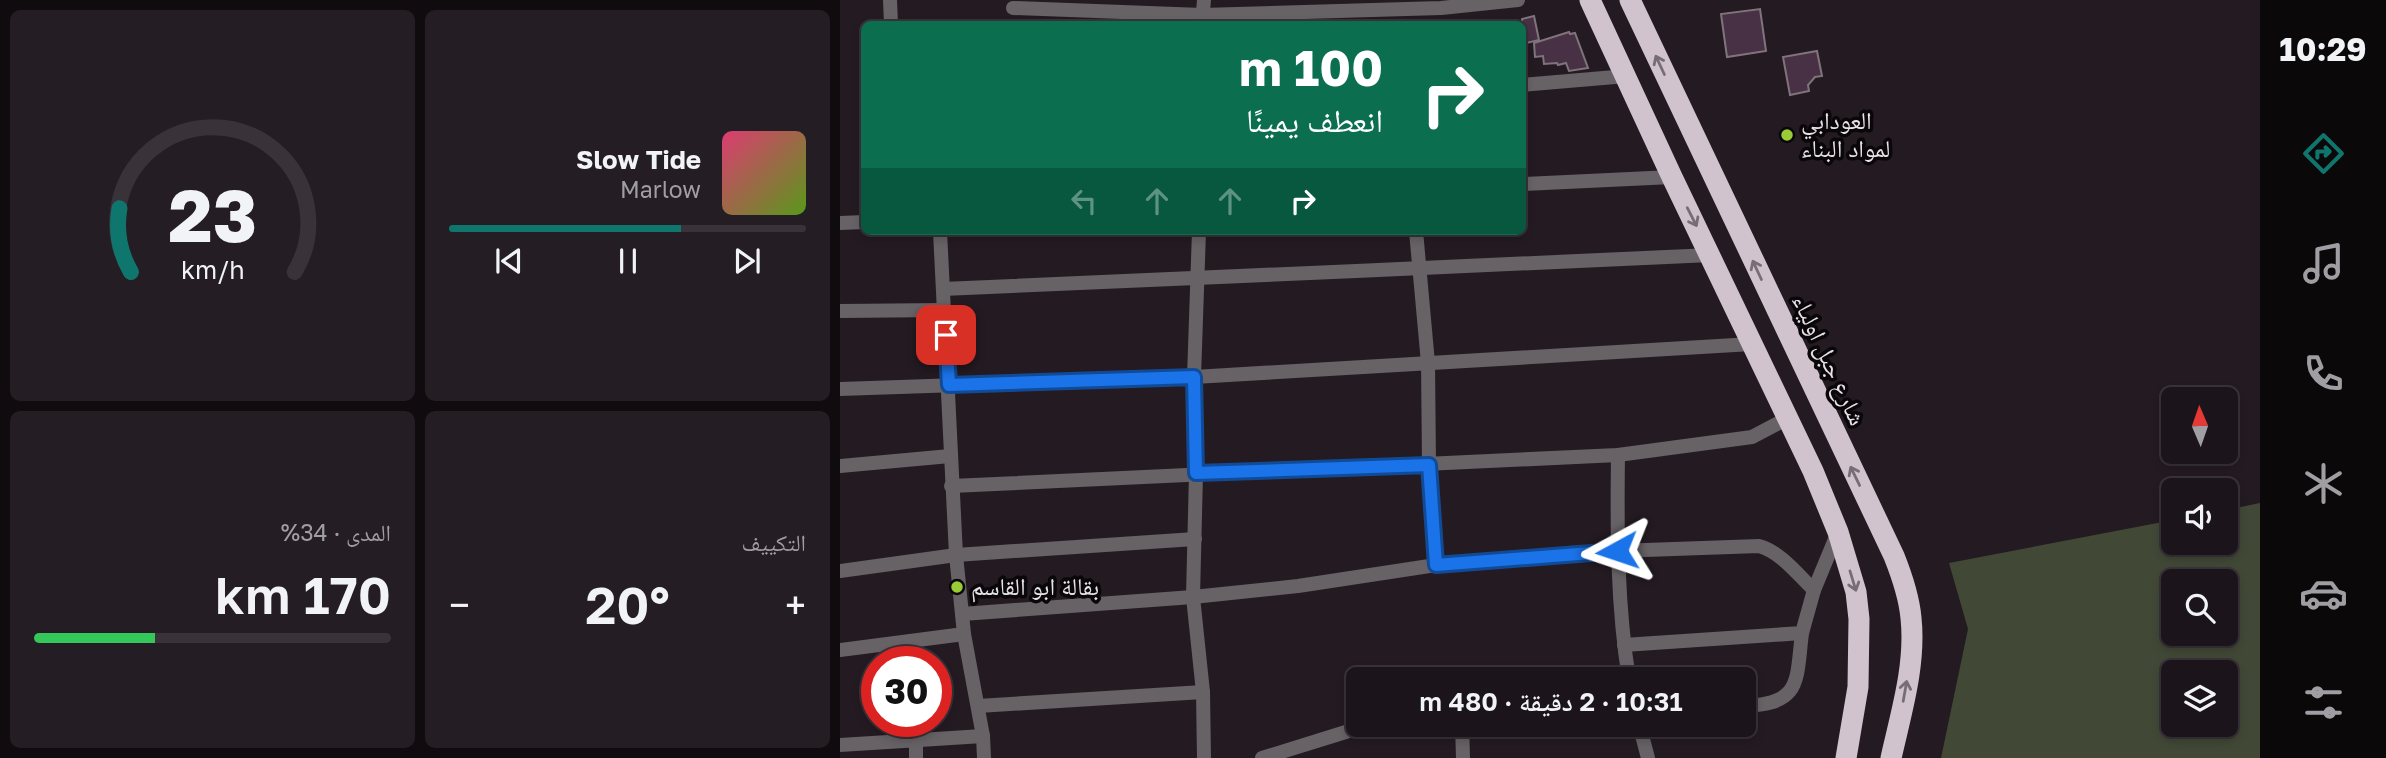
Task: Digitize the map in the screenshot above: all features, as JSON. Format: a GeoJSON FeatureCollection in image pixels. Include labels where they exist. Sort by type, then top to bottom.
{"type":"FeatureCollection","features":[{"type":"Feature","properties":{"kind":"highway"},"geometry":{"type":"LineString","coordinates":[[1590,0],[1813,471],[1838,532],[1856,592],[1859,619],[1858,687],[1846,758]]}},
{"type":"Feature","properties":{"kind":"highway","name":"شارع جبل اولياء"},"geometry":{"type":"LineString","coordinates":[[1630,0],[1894,555],[1905,585],[1911,617],[1912,649],[1891,758]]}},
{"type":"Feature","properties":{"kind":"street"},"geometry":{"type":"LineString","coordinates":[[890,0],[891,21]]}},
{"type":"Feature","properties":{"kind":"street"},"geometry":{"type":"LineString","coordinates":[[1013,4],[1103,12],[1203,13],[1441,8],[1518,0]]}},
{"type":"Feature","properties":{"kind":"street"},"geometry":{"type":"LineString","coordinates":[[1526,85],[1627,76]]}},
{"type":"Feature","properties":{"kind":"street"},"geometry":{"type":"LineString","coordinates":[[1526,184],[1672,177]]}},
{"type":"Feature","properties":{"kind":"street"},"geometry":{"type":"LineString","coordinates":[[840,223],[861,222]]}},
{"type":"Feature","properties":{"kind":"street"},"geometry":{"type":"LineString","coordinates":[[940,235],[956,555],[964,634],[984,736],[984,758]]}},
{"type":"Feature","properties":{"kind":"street"},"geometry":{"type":"LineString","coordinates":[[1199,235],[1194,377],[1194,597],[1203,692],[1204,758]]}},
{"type":"Feature","properties":{"kind":"street"},"geometry":{"type":"LineString","coordinates":[[1417,235],[1428,363],[1429,465],[1436,565]]}},
{"type":"Feature","properties":{"kind":"street"},"geometry":{"type":"LineString","coordinates":[[943,289],[1198,280],[1421,267],[1711,255]]}},
{"type":"Feature","properties":{"kind":"street"},"geometry":{"type":"LineString","coordinates":[[840,311],[944,310]]}},
{"type":"Feature","properties":{"kind":"street"},"geometry":{"type":"LineString","coordinates":[[840,389],[1194,377],[1752,344]]}},
{"type":"Feature","properties":{"kind":"street"},"geometry":{"type":"LineString","coordinates":[[951,486],[1618,455],[1752,437],[1788,418]]}},
{"type":"Feature","properties":{"kind":"street"},"geometry":{"type":"LineString","coordinates":[[1618,455],[1617,551],[1627,667]]}},
{"type":"Feature","properties":{"kind":"street"},"geometry":{"type":"LineString","coordinates":[[840,466],[950,456]]}},
{"type":"Feature","properties":{"kind":"street"},"geometry":{"type":"LineString","coordinates":[[1756,705],[1777,702],[1789,694],[1796,683],[1802,633],[1814,590],[1838,532]]}},
{"type":"Feature","properties":{"kind":"street"},"geometry":{"type":"LineString","coordinates":[[840,571],[956,555],[1195,539]]}},
{"type":"Feature","properties":{"kind":"street"},"geometry":{"type":"LineString","coordinates":[[962,614],[1194,597],[1298,586],[1436,565],[1617,551],[1759,546],[1778,556],[1814,590]]}},
{"type":"Feature","properties":{"kind":"street"},"geometry":{"type":"LineString","coordinates":[[1624,645],[1802,633]]}},
{"type":"Feature","properties":{"kind":"street"},"geometry":{"type":"LineString","coordinates":[[840,650],[964,634]]}},
{"type":"Feature","properties":{"kind":"street"},"geometry":{"type":"LineString","coordinates":[[978,706],[1203,692]]}},
{"type":"Feature","properties":{"kind":"street"},"geometry":{"type":"LineString","coordinates":[[1262,758],[1346,732]]}},
{"type":"Feature","properties":{"kind":"street"},"geometry":{"type":"LineString","coordinates":[[840,745],[984,736]]}},
{"type":"Feature","properties":{"kind":"street"},"geometry":{"type":"LineString","coordinates":[[1462,737],[1463,758]]}},
{"type":"Feature","properties":{"kind":"street"},"geometry":{"type":"LineString","coordinates":[[1642,737],[1648,758]]}},
{"type":"Feature","properties":{"kind":"street"},"geometry":{"type":"LineString","coordinates":[[916,740],[916,758]]}},
{"type":"Feature","properties":{"kind":"green space"},"geometry":{"type":"Polygon","coordinates":[[[2260,503],[2260,758],[1941,758],[1968,629],[1949,563],[2161,522],[2161,555],[2238,555],[2238,508],[2260,503]]]}},
{"type":"Feature","properties":{"kind":"building"},"geometry":{"type":"Polygon","coordinates":[[[1760,9],[1766,51],[1727,57],[1721,14],[1760,9]]]}},
{"type":"Feature","properties":{"kind":"building"},"geometry":{"type":"Polygon","coordinates":[[[1534,16],[1539,40],[1526,43],[1526,21],[1522,19],[1534,16]]]}},
{"type":"Feature","properties":{"kind":"building"},"geometry":{"type":"Polygon","coordinates":[[[1569,32],[1575,33],[1588,68],[1569,71],[1566,63],[1544,64],[1543,56],[1535,57],[1534,43],[1569,32]]]}},
{"type":"Feature","properties":{"kind":"building"},"geometry":{"type":"Polygon","coordinates":[[[1817,51],[1822,76],[1815,77],[1808,85],[1809,91],[1790,95],[1783,57],[1817,51]]]}},
{"type":"Feature","properties":{"kind":"place","name":"العودابي لمواد البناء"},"geometry":{"type":"Point","coordinates":[1787,135]}},
{"type":"Feature","properties":{"kind":"place","name":"بقالة ابو القاسم"},"geometry":{"type":"Point","coordinates":[957,587]}},
{"type":"Feature","properties":{"kind":"route"},"geometry":{"type":"LineString","coordinates":[[946,335],[949,385],[1194,377],[1196,473],[1429,465],[1436,565],[1617,551]]}}]}
